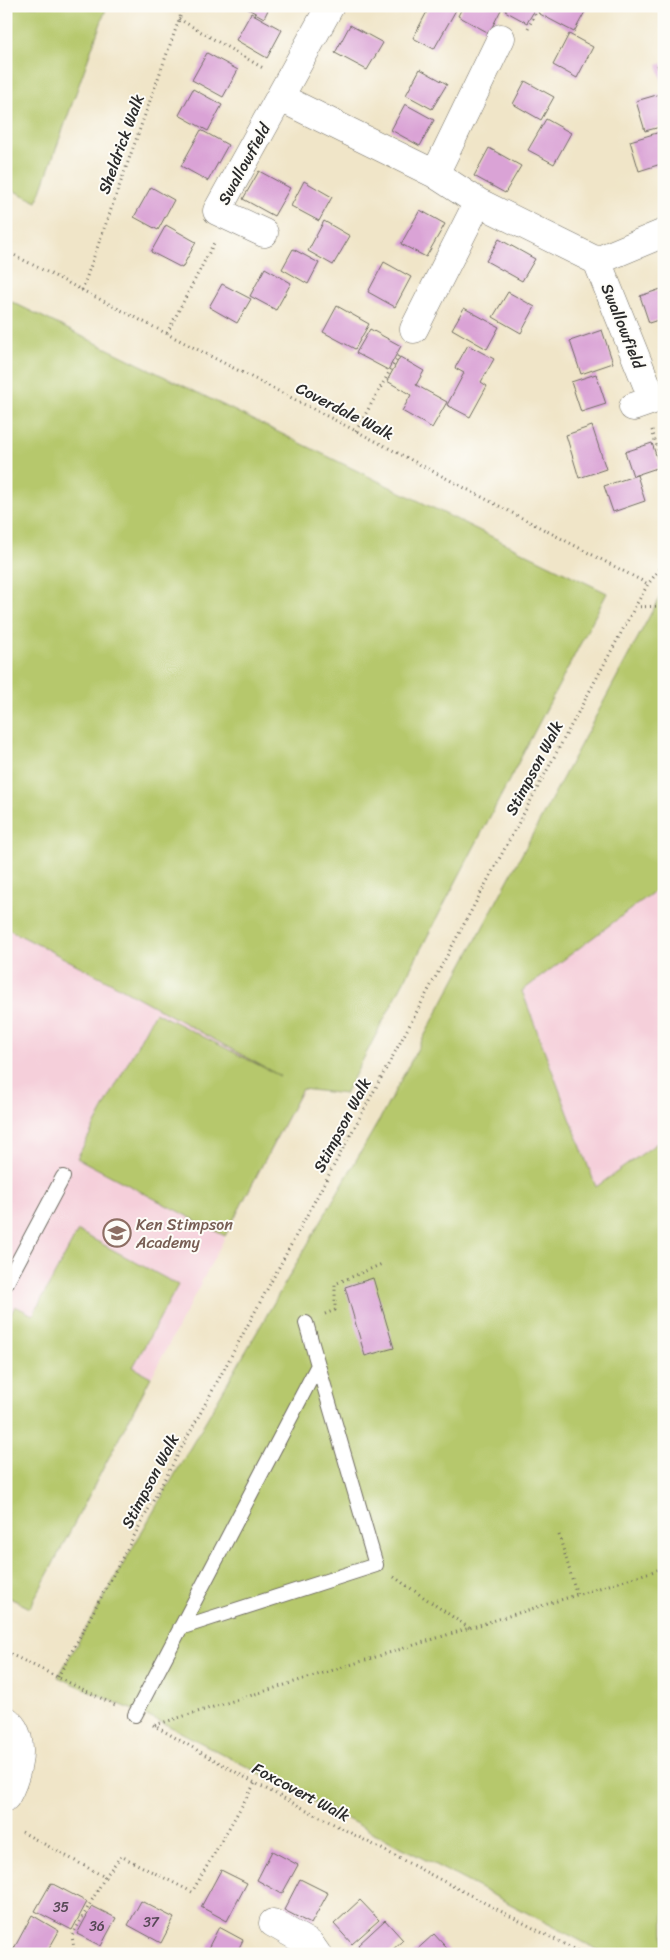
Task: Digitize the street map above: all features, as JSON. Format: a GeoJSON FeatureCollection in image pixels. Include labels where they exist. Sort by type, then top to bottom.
{"type":"FeatureCollection","features":[{"type":"Feature","properties":{"kind":"street","name":"Swallowfield"},"geometry":{"type":"LineString","coordinates":[[264,233],[217,211],[330,6]]}},
{"type":"Feature","properties":{"kind":"street"},"geometry":{"type":"LineString","coordinates":[[435,174],[501,38]]}},
{"type":"Feature","properties":{"kind":"street"},"geometry":{"type":"LineString","coordinates":[[285,90],[435,174],[478,202],[597,261],[664,233]]}},
{"type":"Feature","properties":{"kind":"street"},"geometry":{"type":"LineString","coordinates":[[414,329],[478,202]]}},
{"type":"Feature","properties":{"kind":"street","name":"Swallowfield"},"geometry":{"type":"LineString","coordinates":[[597,261],[653,400],[638,405]]}},
{"type":"Feature","properties":{"kind":"street"},"geometry":{"type":"LineString","coordinates":[[6,1720],[14,1729],[20,1754],[6,1798]]}},
{"type":"Feature","properties":{"kind":"street"},"geometry":{"type":"LineString","coordinates":[[273,1923],[310,1944],[317,1954]]}},
{"type":"Feature","properties":{"kind":"lane"},"geometry":{"type":"LineString","coordinates":[[6,1284],[63,1177]]}},
{"type":"Feature","properties":{"kind":"lane"},"geometry":{"type":"LineString","coordinates":[[180,1628],[376,1565],[306,1323]]}},
{"type":"Feature","properties":{"kind":"lane"},"geometry":{"type":"LineString","coordinates":[[134,1715],[318,1365]]}},
{"type":"Feature","properties":{"kind":"path","name":"Sheldrick Walk"},"geometry":{"type":"LineString","coordinates":[[82,290],[184,6]]}},
{"type":"Feature","properties":{"kind":"path"},"geometry":{"type":"LineString","coordinates":[[179,19],[285,90]]}},
{"type":"Feature","properties":{"kind":"path"},"geometry":{"type":"LineString","coordinates":[[166,333],[229,216]]}},
{"type":"Feature","properties":{"kind":"path","name":"Coverdale Walk"},"geometry":{"type":"LineString","coordinates":[[6,251],[648,584]]}},
{"type":"Feature","properties":{"kind":"path"},"geometry":{"type":"LineString","coordinates":[[356,431],[414,329]]}},
{"type":"Feature","properties":{"kind":"path"},"geometry":{"type":"LineString","coordinates":[[638,405],[664,470]]}},
{"type":"Feature","properties":{"kind":"path"},"geometry":{"type":"LineString","coordinates":[[648,584],[664,564]]}},
{"type":"Feature","properties":{"kind":"path","name":"Stimpson Walk"},"geometry":{"type":"LineString","coordinates":[[58,1677],[648,584]]}},
{"type":"Feature","properties":{"kind":"path"},"geometry":{"type":"LineString","coordinates":[[635,607],[664,606]]}},
{"type":"Feature","properties":{"kind":"path"},"geometry":{"type":"LineString","coordinates":[[306,1323],[335,1310],[336,1284],[382,1264]]}},
{"type":"Feature","properties":{"kind":"path"},"geometry":{"type":"LineString","coordinates":[[559,1535],[577,1595]]}},
{"type":"Feature","properties":{"kind":"path"},"geometry":{"type":"LineString","coordinates":[[376,1565],[470,1628]]}},
{"type":"Feature","properties":{"kind":"path"},"geometry":{"type":"LineString","coordinates":[[153,1725],[664,1568]]}},
{"type":"Feature","properties":{"kind":"path","name":"Foxcovert Walk"},"geometry":{"type":"LineString","coordinates":[[6,1652],[134,1715],[255,1783],[583,1954]]}},
{"type":"Feature","properties":{"kind":"path"},"geometry":{"type":"LineString","coordinates":[[75,1954],[72,1936],[105,1877],[122,1856],[192,1892],[255,1783]]}},
{"type":"Feature","properties":{"kind":"path"},"geometry":{"type":"LineString","coordinates":[[22,1832],[105,1877]]}},
{"type":"Feature","properties":{"kind":"shaded area","name":"Ken Stimpson Academy"},"geometry":{"type":"Polygon","coordinates":[[[6,803],[12,806],[303,1089],[30,1608],[6,1597],[6,803]]]}},
{"type":"Feature","properties":{"kind":"shaded area"},"geometry":{"type":"Polygon","coordinates":[[[664,884],[664,1145],[660,1141],[596,1187],[522,991],[664,884]]]}},
{"type":"Feature","properties":{"kind":"green space"},"geometry":{"type":"Polygon","coordinates":[[[6,6],[107,6],[37,202],[6,187],[6,6]]]}},
{"type":"Feature","properties":{"kind":"green space"},"geometry":{"type":"Polygon","coordinates":[[[6,299],[607,593],[345,1094],[302,1089],[225,1236],[77,1158],[155,1012],[280,1076],[112,983],[6,928],[6,817],[11,807],[6,803],[6,299]]]}},
{"type":"Feature","properties":{"kind":"green space"},"geometry":{"type":"Polygon","coordinates":[[[664,589],[664,884],[522,991],[596,1187],[660,1141],[664,1145],[664,1954],[606,1954],[167,1725],[58,1677],[381,1117],[664,589]]]}},
{"type":"Feature","properties":{"kind":"green space"},"geometry":{"type":"Polygon","coordinates":[[[78,1231],[178,1285],[133,1367],[151,1377],[30,1608],[6,1596],[6,1323],[15,1306],[33,1315],[78,1231]]]}},
{"type":"Feature","properties":{"kind":"building"},"geometry":{"type":"Polygon","coordinates":[[[243,6],[270,6],[264,18],[243,6]]]}},
{"type":"Feature","properties":{"kind":"building"},"geometry":{"type":"Polygon","coordinates":[[[430,6],[450,6],[456,10],[434,49],[413,38],[430,6]]]}},
{"type":"Feature","properties":{"kind":"building"},"geometry":{"type":"Polygon","coordinates":[[[463,6],[503,6],[489,33],[458,16],[463,6]]]}},
{"type":"Feature","properties":{"kind":"building"},"geometry":{"type":"Polygon","coordinates":[[[508,6],[537,6],[527,23],[505,11],[508,6]]]}},
{"type":"Feature","properties":{"kind":"building"},"geometry":{"type":"Polygon","coordinates":[[[542,6],[583,6],[587,8],[574,32],[538,13],[542,6]]]}},
{"type":"Feature","properties":{"kind":"building"},"geometry":{"type":"Polygon","coordinates":[[[251,13],[282,30],[267,58],[236,40],[251,13]]]}},
{"type":"Feature","properties":{"kind":"building"},"geometry":{"type":"Polygon","coordinates":[[[350,25],[383,43],[367,70],[335,53],[350,25]]]}},
{"type":"Feature","properties":{"kind":"building"},"geometry":{"type":"Polygon","coordinates":[[[569,34],[593,47],[577,78],[553,65],[569,34]]]}},
{"type":"Feature","properties":{"kind":"building"},"geometry":{"type":"Polygon","coordinates":[[[207,53],[238,70],[223,97],[192,80],[207,53]]]}},
{"type":"Feature","properties":{"kind":"building"},"geometry":{"type":"Polygon","coordinates":[[[664,63],[664,84],[663,84],[657,65],[664,63]]]}},
{"type":"Feature","properties":{"kind":"building"},"geometry":{"type":"Polygon","coordinates":[[[420,69],[447,84],[432,109],[406,95],[420,69]]]}},
{"type":"Feature","properties":{"kind":"building"},"geometry":{"type":"Polygon","coordinates":[[[525,81],[554,97],[541,120],[513,104],[525,81]]]}},
{"type":"Feature","properties":{"kind":"building"},"geometry":{"type":"Polygon","coordinates":[[[193,89],[222,105],[208,131],[179,115],[193,89]]]}},
{"type":"Feature","properties":{"kind":"building"},"geometry":{"type":"Polygon","coordinates":[[[660,94],[664,104],[664,126],[645,131],[636,101],[660,94]]]}},
{"type":"Feature","properties":{"kind":"building"},"geometry":{"type":"Polygon","coordinates":[[[405,104],[434,120],[420,146],[391,130],[405,104]]]}},
{"type":"Feature","properties":{"kind":"building"},"geometry":{"type":"Polygon","coordinates":[[[546,119],[571,133],[554,164],[528,150],[546,119]]]}},
{"type":"Feature","properties":{"kind":"building"},"geometry":{"type":"Polygon","coordinates":[[[201,130],[228,145],[208,181],[181,166],[201,130]]]}},
{"type":"Feature","properties":{"kind":"building"},"geometry":{"type":"Polygon","coordinates":[[[660,132],[664,143],[664,163],[639,171],[630,141],[660,132]]]}},
{"type":"Feature","properties":{"kind":"building"},"geometry":{"type":"Polygon","coordinates":[[[489,148],[521,166],[505,193],[474,176],[489,148]]]}},
{"type":"Feature","properties":{"kind":"building"},"geometry":{"type":"Polygon","coordinates":[[[259,171],[290,188],[274,216],[243,199],[259,171]]]}},
{"type":"Feature","properties":{"kind":"building"},"geometry":{"type":"Polygon","coordinates":[[[304,181],[332,197],[319,221],[291,206],[304,181]]]}},
{"type":"Feature","properties":{"kind":"building"},"geometry":{"type":"Polygon","coordinates":[[[151,187],[174,200],[158,230],[134,217],[151,187]]]}},
{"type":"Feature","properties":{"kind":"building"},"geometry":{"type":"Polygon","coordinates":[[[420,210],[445,224],[426,257],[401,244],[420,210]]]}},
{"type":"Feature","properties":{"kind":"building"},"geometry":{"type":"Polygon","coordinates":[[[324,221],[350,236],[333,265],[308,251],[324,221]]]}},
{"type":"Feature","properties":{"kind":"building"},"geometry":{"type":"Polygon","coordinates":[[[166,225],[196,242],[182,268],[151,252],[166,225]]]}},
{"type":"Feature","properties":{"kind":"building"},"geometry":{"type":"Polygon","coordinates":[[[499,239],[535,259],[522,281],[486,261],[499,239]]]}},
{"type":"Feature","properties":{"kind":"building"},"geometry":{"type":"Polygon","coordinates":[[[293,249],[319,263],[308,284],[282,269],[293,249]]]}},
{"type":"Feature","properties":{"kind":"building"},"geometry":{"type":"Polygon","coordinates":[[[384,262],[411,277],[395,307],[368,292],[384,262]]]}},
{"type":"Feature","properties":{"kind":"building"},"geometry":{"type":"Polygon","coordinates":[[[265,268],[291,283],[276,310],[250,296],[265,268]]]}},
{"type":"Feature","properties":{"kind":"building"},"geometry":{"type":"Polygon","coordinates":[[[222,284],[251,299],[237,323],[209,307],[222,284]]]}},
{"type":"Feature","properties":{"kind":"building"},"geometry":{"type":"Polygon","coordinates":[[[664,288],[664,318],[649,323],[640,296],[664,288]]]}},
{"type":"Feature","properties":{"kind":"building"},"geometry":{"type":"Polygon","coordinates":[[[508,292],[535,307],[521,333],[493,317],[508,292]]]}},
{"type":"Feature","properties":{"kind":"building"},"geometry":{"type":"Polygon","coordinates":[[[337,306],[369,324],[355,349],[323,332],[337,306]]]}},
{"type":"Feature","properties":{"kind":"building"},"geometry":{"type":"Polygon","coordinates":[[[464,308],[499,327],[487,349],[452,329],[464,308]]]}},
{"type":"Feature","properties":{"kind":"building"},"geometry":{"type":"Polygon","coordinates":[[[370,329],[401,346],[388,370],[356,353],[370,329]]]}},
{"type":"Feature","properties":{"kind":"building"},"geometry":{"type":"Polygon","coordinates":[[[602,330],[613,363],[581,374],[570,341],[602,330]]]}},
{"type":"Feature","properties":{"kind":"building"},"geometry":{"type":"Polygon","coordinates":[[[468,345],[494,359],[481,382],[487,386],[470,417],[447,405],[464,373],[455,368],[468,345]]]}},
{"type":"Feature","properties":{"kind":"building"},"geometry":{"type":"Polygon","coordinates":[[[400,357],[424,371],[416,385],[447,402],[432,428],[402,411],[411,395],[387,381],[400,357]]]}},
{"type":"Feature","properties":{"kind":"building"},"geometry":{"type":"Polygon","coordinates":[[[596,374],[606,404],[581,412],[571,382],[596,374]]]}},
{"type":"Feature","properties":{"kind":"building"},"geometry":{"type":"Polygon","coordinates":[[[592,426],[606,469],[579,478],[566,435],[592,426]]]}},
{"type":"Feature","properties":{"kind":"building"},"geometry":{"type":"Polygon","coordinates":[[[652,443],[660,467],[633,476],[625,452],[652,443]]]}},
{"type":"Feature","properties":{"kind":"building"},"geometry":{"type":"Polygon","coordinates":[[[637,475],[645,501],[613,512],[604,486],[637,475]]]}},
{"type":"Feature","properties":{"kind":"building"},"geometry":{"type":"Polygon","coordinates":[[[373,1278],[394,1348],[365,1356],[345,1287],[373,1278]]]}},
{"type":"Feature","properties":{"kind":"building"},"geometry":{"type":"Polygon","coordinates":[[[272,1851],[298,1865],[282,1894],[257,1880],[272,1851]]]}},
{"type":"Feature","properties":{"kind":"building"},"geometry":{"type":"Polygon","coordinates":[[[221,1870],[247,1883],[227,1921],[201,1907],[221,1870]]]}},
{"type":"Feature","properties":{"kind":"building"},"geometry":{"type":"Polygon","coordinates":[[[300,1879],[328,1893],[311,1924],[284,1910],[300,1879]]]}},
{"type":"Feature","properties":{"kind":"building"},"geometry":{"type":"Polygon","coordinates":[[[51,1883],[87,1902],[72,1930],[35,1911],[51,1883]]]}},
{"type":"Feature","properties":{"kind":"building"},"geometry":{"type":"Polygon","coordinates":[[[360,1900],[379,1920],[352,1944],[334,1924],[360,1900]]]}},
{"type":"Feature","properties":{"kind":"building"},"geometry":{"type":"Polygon","coordinates":[[[141,1901],[174,1918],[161,1943],[128,1925],[141,1901]]]}},
{"type":"Feature","properties":{"kind":"building"},"geometry":{"type":"Polygon","coordinates":[[[92,1906],[116,1918],[101,1946],[77,1934],[92,1906]]]}},
{"type":"Feature","properties":{"kind":"building"},"geometry":{"type":"Polygon","coordinates":[[[32,1915],[59,1931],[46,1954],[11,1954],[32,1915]]]}},
{"type":"Feature","properties":{"kind":"building"},"geometry":{"type":"Polygon","coordinates":[[[385,1920],[403,1940],[388,1954],[365,1954],[358,1945],[385,1920]]]}},
{"type":"Feature","properties":{"kind":"building"},"geometry":{"type":"Polygon","coordinates":[[[219,1927],[243,1940],[236,1954],[205,1954],[219,1927]]]}},
{"type":"Feature","properties":{"kind":"building"},"geometry":{"type":"Polygon","coordinates":[[[434,1934],[452,1954],[412,1954],[434,1934]]]}},
{"type":"Feature","properties":{"kind":"place","name":"Ken Stimpson Academy"},"geometry":{"type":"Point","coordinates":[117,1233]}}]}
